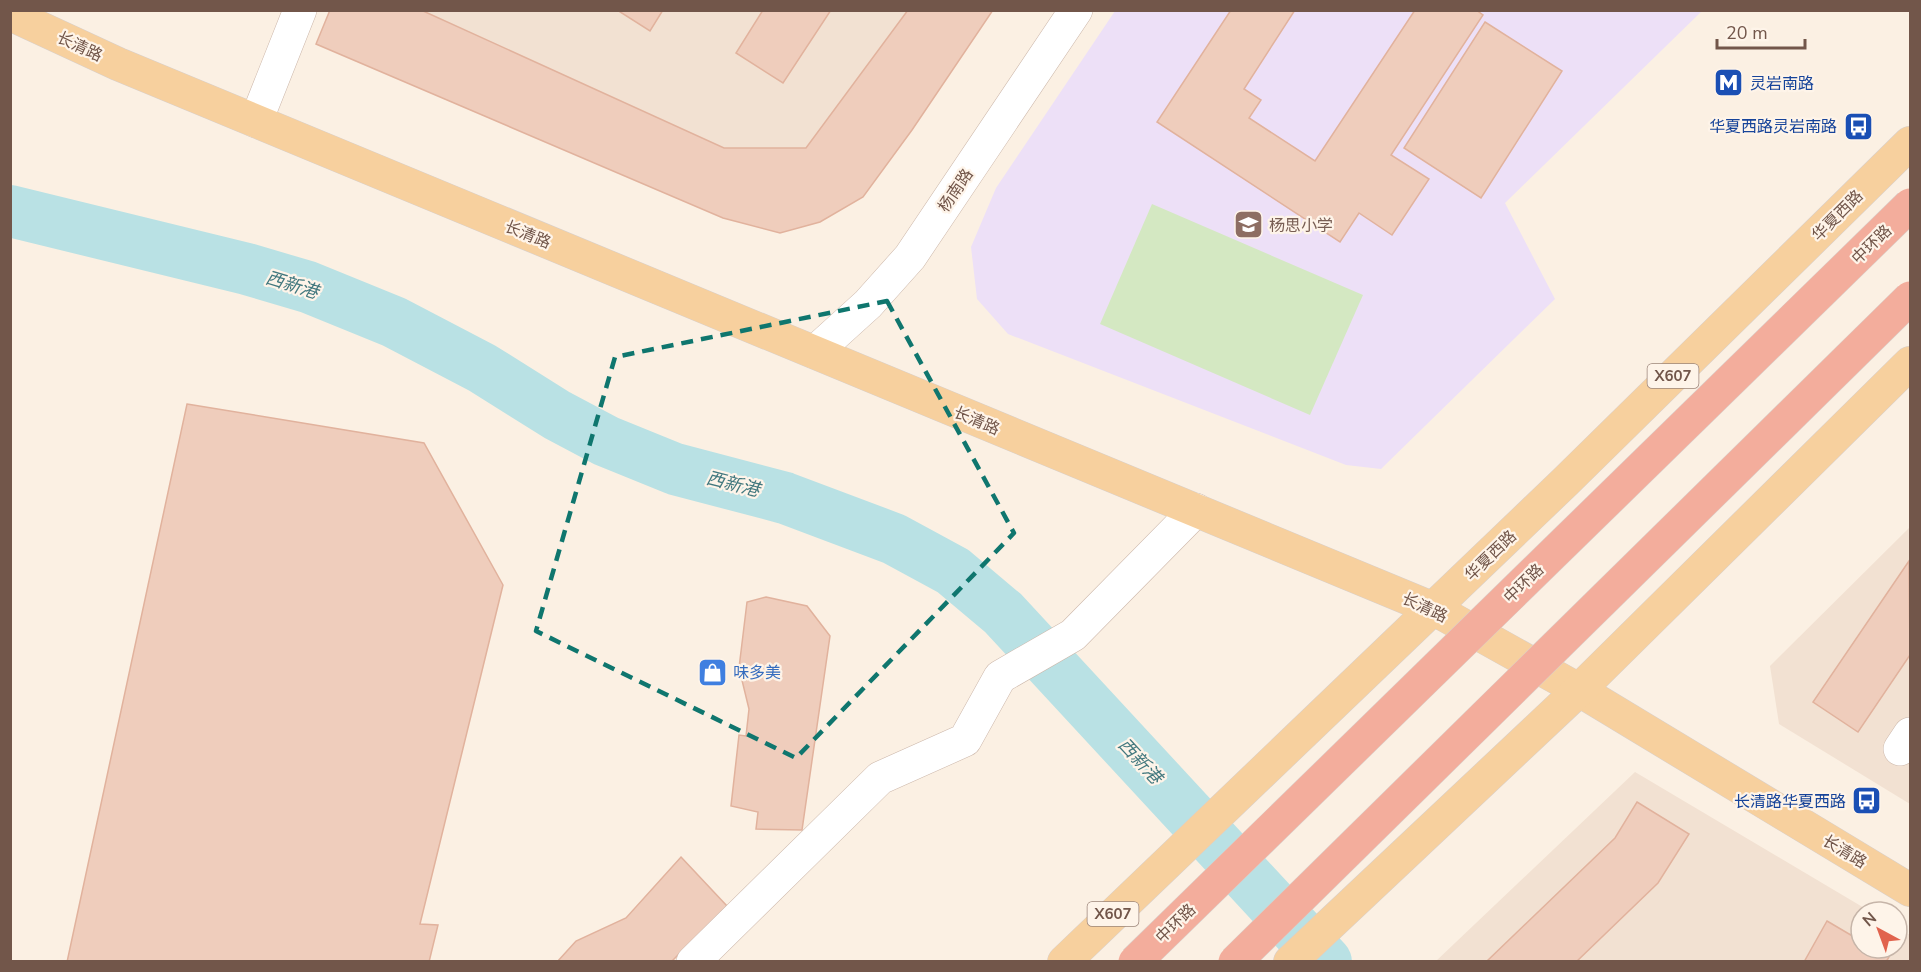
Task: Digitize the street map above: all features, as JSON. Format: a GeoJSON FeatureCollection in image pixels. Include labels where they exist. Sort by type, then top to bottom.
{"type":"FeatureCollection","features":[{"type":"Feature","properties":{"kind":"highway","name":"中环路"},"geometry":{"type":"LineString","coordinates":[[1135,962],[1911,206]]}},
{"type":"Feature","properties":{"kind":"highway"},"geometry":{"type":"LineString","coordinates":[[1235,962],[1911,298]]}},
{"type":"Feature","properties":{"kind":"main road","name":"长清路"},"geometry":{"type":"LineString","coordinates":[[10,14],[118,64],[1434,609],[1579,690],[1911,890]]}},
{"type":"Feature","properties":{"kind":"main road","name":"华夏西路"},"geometry":{"type":"LineString","coordinates":[[1064,962],[1252,780],[1434,609],[1911,143]]}},
{"type":"Feature","properties":{"kind":"main road"},"geometry":{"type":"LineString","coordinates":[[1290,962],[1579,690],[1911,363]]}},
{"type":"Feature","properties":{"kind":"street"},"geometry":{"type":"LineString","coordinates":[[256,121],[300,10]]}},
{"type":"Feature","properties":{"kind":"street","name":"杨南路"},"geometry":{"type":"LineString","coordinates":[[815,352],[868,304],[910,257],[1076,10]]}},
{"type":"Feature","properties":{"kind":"street"},"geometry":{"type":"LineString","coordinates":[[693,962],[880,778],[965,740],[1000,677],[1073,635],[1196,510]]}},
{"type":"Feature","properties":{"kind":"highlighted area"},"geometry":{"type":"Polygon","coordinates":[[[887,301],[1014,533],[796,758],[536,631],[615,357],[887,301]]]}},
{"type":"Feature","properties":{"kind":"shaded area"},"geometry":{"type":"Polygon","coordinates":[[[421,11],[908,11],[806,148],[724,148],[421,11]]]}},
{"type":"Feature","properties":{"kind":"shaded area","name":"杨思小学"},"geometry":{"type":"Polygon","coordinates":[[[1115,11],[1702,11],[1505,203],[1555,299],[1381,469],[1346,465],[1008,334],[977,299],[971,247],[996,188],[1115,11]]]}},
{"type":"Feature","properties":{"kind":"shaded area"},"geometry":{"type":"Polygon","coordinates":[[[1910,527],[1910,804],[1779,724],[1770,666],[1910,527]]]}},
{"type":"Feature","properties":{"kind":"shaded area"},"geometry":{"type":"Polygon","coordinates":[[[1635,772],[1851,900],[1849,960],[1909,960],[1910,935],[1910,961],[1435,962],[1635,772]]]}},
{"type":"Feature","properties":{"kind":"green space"},"geometry":{"type":"Polygon","coordinates":[[[1152,204],[1363,295],[1310,415],[1100,324],[1152,204]]]}},
{"type":"Feature","properties":{"kind":"building"},"geometry":{"type":"Polygon","coordinates":[[[330,10],[421,10],[724,148],[806,148],[908,10],[993,10],[912,130],[863,197],[820,222],[780,233],[723,218],[316,44],[330,10]]]}},
{"type":"Feature","properties":{"kind":"building"},"geometry":{"type":"Polygon","coordinates":[[[617,10],[663,10],[650,31],[617,10]]]}},
{"type":"Feature","properties":{"kind":"building"},"geometry":{"type":"Polygon","coordinates":[[[763,10],[831,10],[783,83],[736,53],[763,10]]]}},
{"type":"Feature","properties":{"kind":"building"},"geometry":{"type":"Polygon","coordinates":[[[1231,10],[1295,10],[1244,89],[1261,100],[1249,118],[1315,161],[1415,10],[1476,10],[1483,15],[1391,155],[1429,179],[1392,235],[1359,213],[1340,242],[1157,122],[1231,10]]]}},
{"type":"Feature","properties":{"kind":"building"},"geometry":{"type":"Polygon","coordinates":[[[1485,22],[1562,71],[1481,198],[1404,148],[1485,22]]]}},
{"type":"Feature","properties":{"kind":"building"},"geometry":{"type":"Polygon","coordinates":[[[187,404],[424,443],[503,585],[420,924],[438,925],[429,962],[67,962],[187,404]]]}},
{"type":"Feature","properties":{"kind":"building"},"geometry":{"type":"Polygon","coordinates":[[[1909,561],[1910,655],[1858,732],[1813,702],[1909,561]]]}},
{"type":"Feature","properties":{"kind":"building"},"geometry":{"type":"Polygon","coordinates":[[[766,597],[807,606],[830,636],[802,830],[756,829],[758,812],[731,806],[739,735],[746,736],[749,709],[739,668],[747,602],[766,597]]]}},
{"type":"Feature","properties":{"kind":"building"},"geometry":{"type":"Polygon","coordinates":[[[1637,802],[1689,834],[1658,883],[1576,962],[1486,962],[1615,838],[1637,802]]]}},
{"type":"Feature","properties":{"kind":"building"},"geometry":{"type":"Polygon","coordinates":[[[681,857],[727,906],[671,962],[557,962],[576,941],[626,918],[681,857]]]}},
{"type":"Feature","properties":{"kind":"building"},"geometry":{"type":"Polygon","coordinates":[[[1827,921],[1849,934],[1849,960],[1887,960],[1886,962],[1804,962],[1827,921]]]}},
{"type":"Feature","properties":{"kind":"waterway","name":"西新港"},"geometry":{"type":"LineString","coordinates":[[10,211],[247,269],[308,287],[394,322],[482,368],[557,415],[606,441],[675,469],[785,498],[894,539],[953,571],[1003,613],[1326,962]]}},
{"type":"Feature","properties":{"kind":"place","name":"灵岩南路"},"geometry":{"type":"Point","coordinates":[1729,83]}},
{"type":"Feature","properties":{"kind":"place","name":"华夏西路灵岩南路"},"geometry":{"type":"Point","coordinates":[1858,126]}},
{"type":"Feature","properties":{"kind":"place","name":"杨思小学"},"geometry":{"type":"Point","coordinates":[1248,225]}},
{"type":"Feature","properties":{"kind":"place","name":"味多美"},"geometry":{"type":"Point","coordinates":[712,672]}},
{"type":"Feature","properties":{"kind":"place","name":"长清路华夏西路"},"geometry":{"type":"Point","coordinates":[1867,801]}}]}
